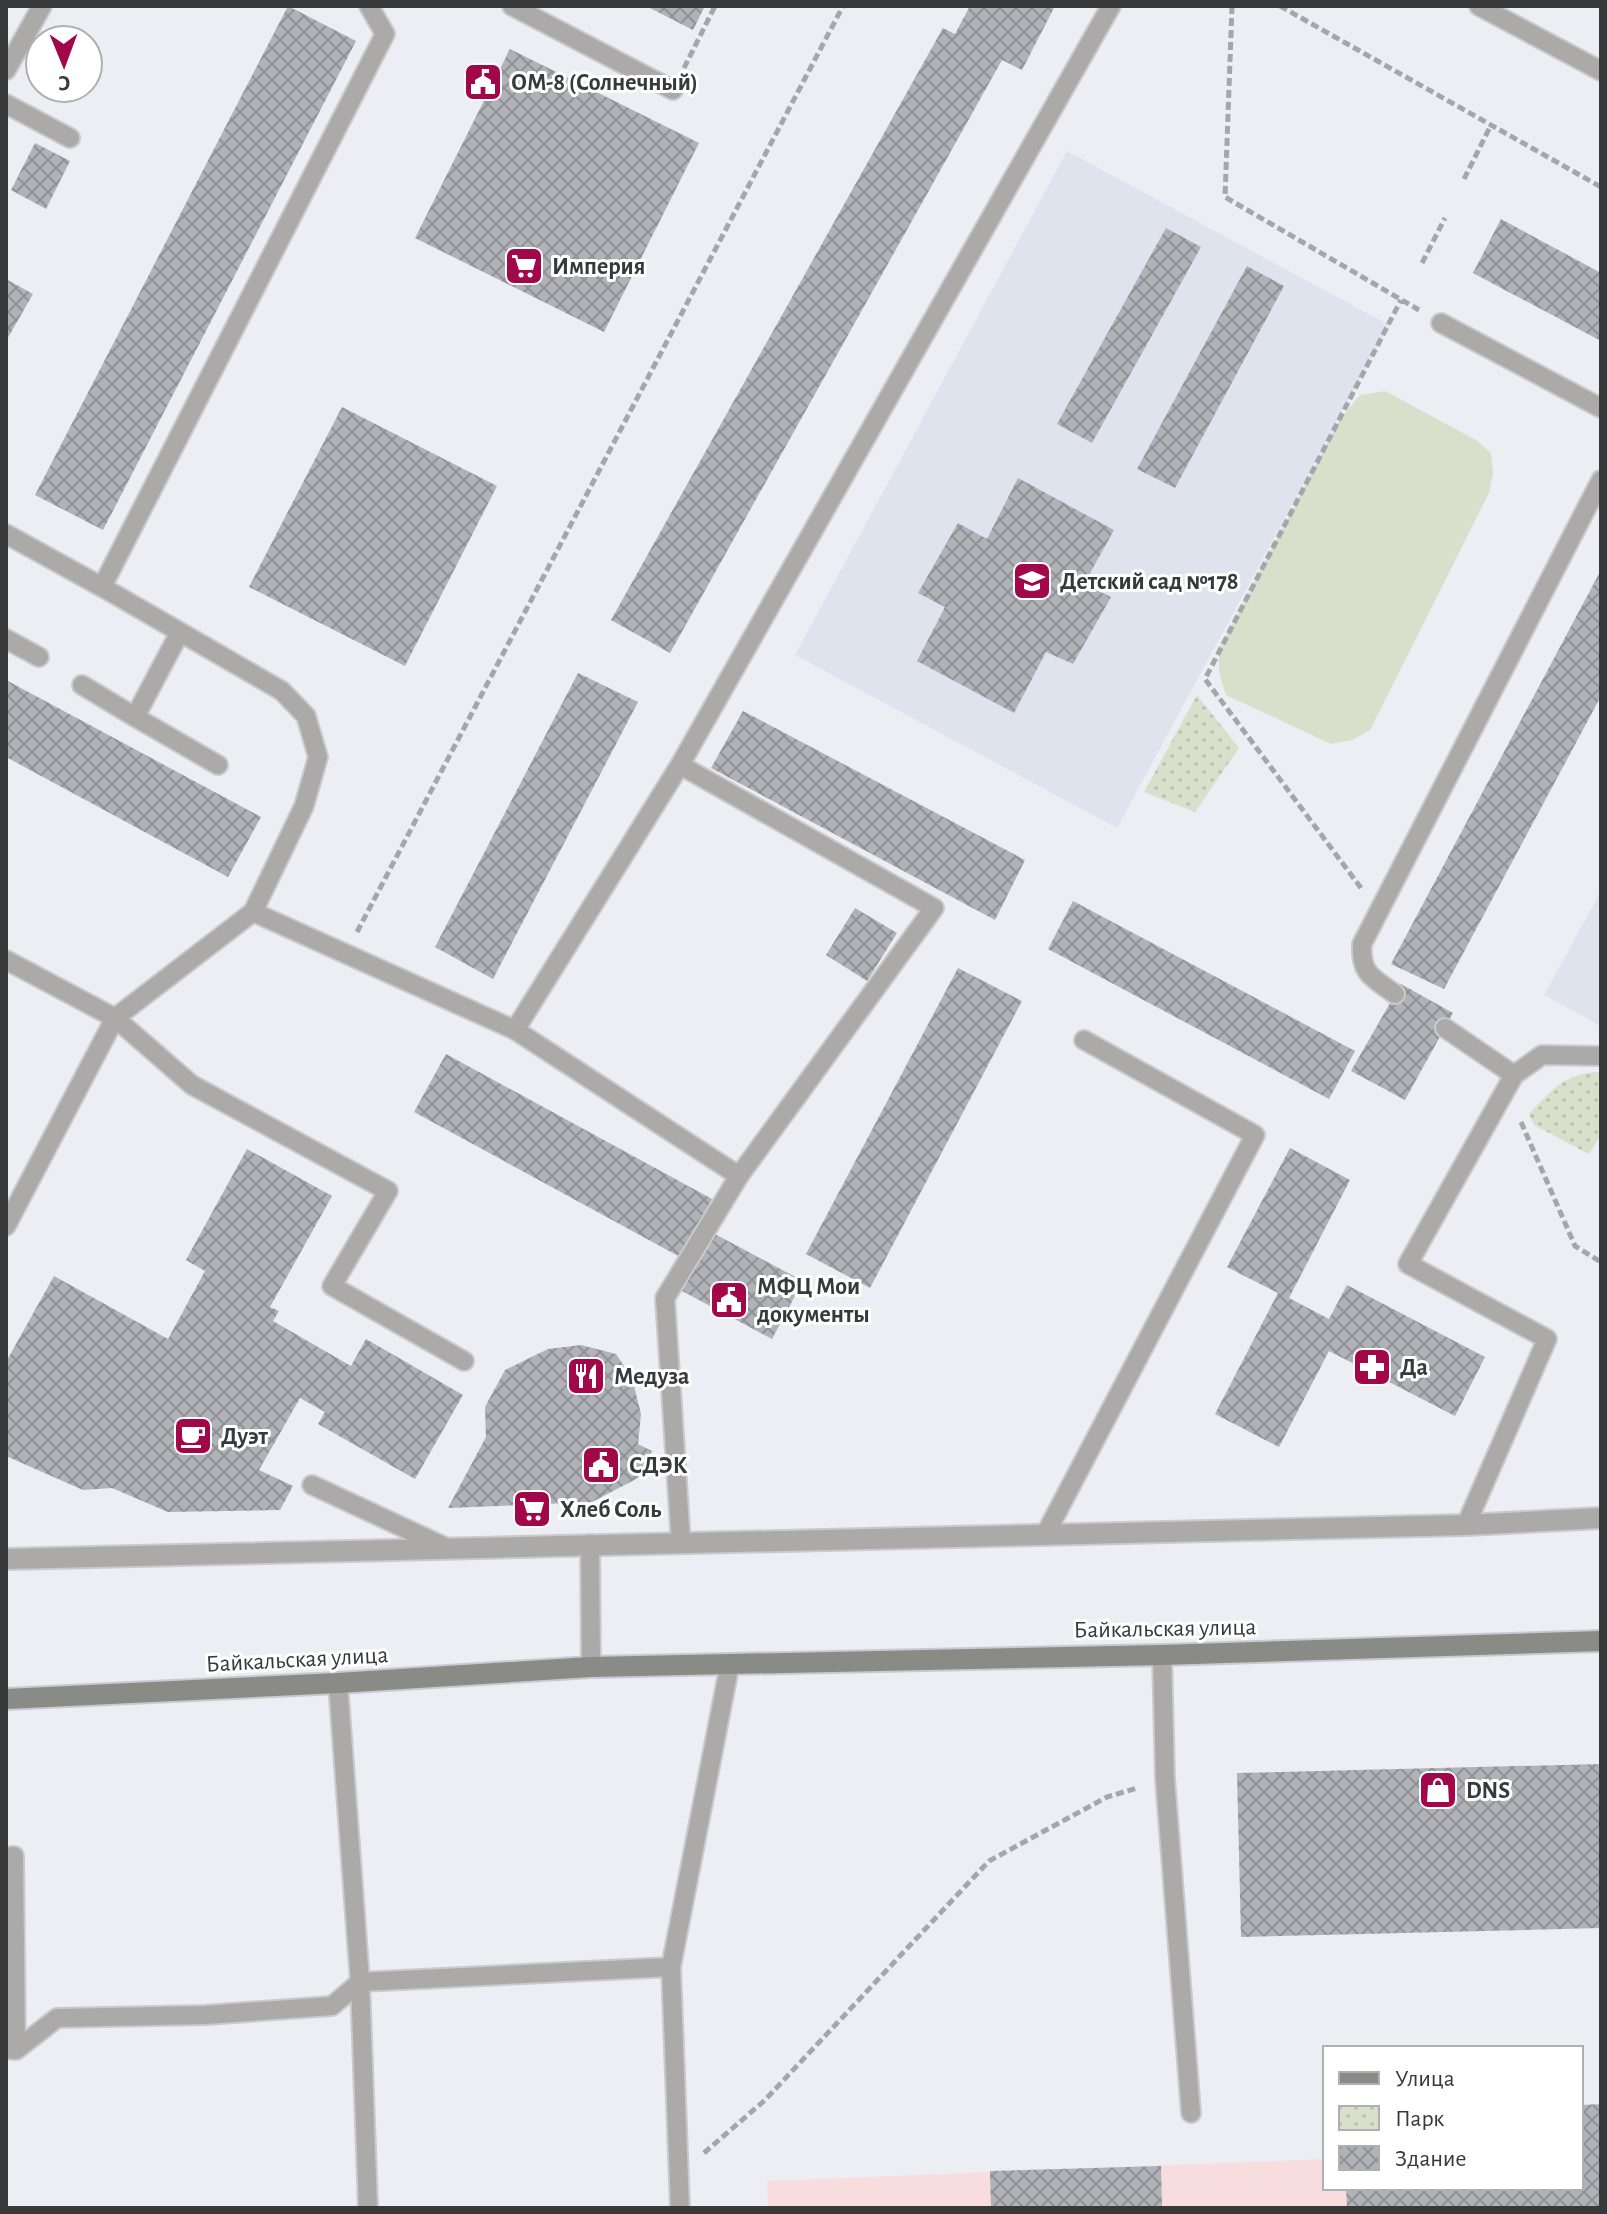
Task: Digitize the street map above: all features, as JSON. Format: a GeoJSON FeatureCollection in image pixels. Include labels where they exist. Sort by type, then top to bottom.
{"type":"FeatureCollection","features":[{"type":"Feature","properties":{"kind":"main road","name":"Байкальская улица"},"geometry":{"type":"LineString","coordinates":[[6,1699],[591,1667],[1162,1655],[1601,1641]]}},
{"type":"Feature","properties":{"kind":"street"},"geometry":{"type":"LineString","coordinates":[[6,1559],[1466,1525],[1601,1518]]}},
{"type":"Feature","properties":{"kind":"lane"},"geometry":{"type":"LineString","coordinates":[[6,70],[42,6]]}},
{"type":"Feature","properties":{"kind":"lane"},"geometry":{"type":"LineString","coordinates":[[102,587],[385,34],[369,6]]}},
{"type":"Feature","properties":{"kind":"lane"},"geometry":{"type":"LineString","coordinates":[[512,6],[673,90]]}},
{"type":"Feature","properties":{"kind":"lane"},"geometry":{"type":"LineString","coordinates":[[515,1030],[680,765],[1111,6]]}},
{"type":"Feature","properties":{"kind":"lane"},"geometry":{"type":"LineString","coordinates":[[1479,6],[1601,71]]}},
{"type":"Feature","properties":{"kind":"lane"},"geometry":{"type":"LineString","coordinates":[[6,104],[70,138]]}},
{"type":"Feature","properties":{"kind":"lane"},"geometry":{"type":"LineString","coordinates":[[1441,323],[1601,408]]}},
{"type":"Feature","properties":{"kind":"lane"},"geometry":{"type":"LineString","coordinates":[[1395,994],[1368,974],[1361,961],[1362,944],[1601,480]]}},
{"type":"Feature","properties":{"kind":"lane"},"geometry":{"type":"LineString","coordinates":[[6,534],[282,691],[306,716],[318,757],[304,806],[253,912],[115,1018],[6,1226]]}},
{"type":"Feature","properties":{"kind":"lane"},"geometry":{"type":"LineString","coordinates":[[135,717],[180,632]]}},
{"type":"Feature","properties":{"kind":"lane"},"geometry":{"type":"LineString","coordinates":[[6,639],[39,657]]}},
{"type":"Feature","properties":{"kind":"lane"},"geometry":{"type":"LineString","coordinates":[[82,685],[218,765]]}},
{"type":"Feature","properties":{"kind":"lane"},"geometry":{"type":"LineString","coordinates":[[680,765],[934,908],[739,1176],[665,1298],[681,1543]]}},
{"type":"Feature","properties":{"kind":"lane"},"geometry":{"type":"LineString","coordinates":[[253,912],[515,1030],[739,1176]]}},
{"type":"Feature","properties":{"kind":"lane"},"geometry":{"type":"LineString","coordinates":[[6,960],[115,1018],[192,1085],[388,1191],[332,1286],[464,1361]]}},
{"type":"Feature","properties":{"kind":"lane"},"geometry":{"type":"LineString","coordinates":[[1445,1028],[1510,1082]]}},
{"type":"Feature","properties":{"kind":"lane"},"geometry":{"type":"LineString","coordinates":[[1046,1533],[1255,1135],[1084,1040]]}},
{"type":"Feature","properties":{"kind":"lane"},"geometry":{"type":"LineString","coordinates":[[1466,1525],[1547,1339],[1408,1264],[1510,1082],[1542,1055],[1601,1056]]}},
{"type":"Feature","properties":{"kind":"lane"},"geometry":{"type":"LineString","coordinates":[[312,1485],[445,1547]]}},
{"type":"Feature","properties":{"kind":"lane"},"geometry":{"type":"LineString","coordinates":[[590,1544],[591,1667]]}},
{"type":"Feature","properties":{"kind":"lane"},"geometry":{"type":"LineString","coordinates":[[1162,1655],[1165,1779],[1191,2113]]}},
{"type":"Feature","properties":{"kind":"lane"},"geometry":{"type":"LineString","coordinates":[[680,2208],[671,1967],[730,1663]]}},
{"type":"Feature","properties":{"kind":"lane"},"geometry":{"type":"LineString","coordinates":[[338,1683],[360,1982],[368,2208]]}},
{"type":"Feature","properties":{"kind":"lane"},"geometry":{"type":"LineString","coordinates":[[6,1857],[14,1856],[11,2050]]}},
{"type":"Feature","properties":{"kind":"lane"},"geometry":{"type":"LineString","coordinates":[[11,2050],[57,2018],[205,2015],[332,2006],[360,1982],[671,1967]]}},
{"type":"Feature","properties":{"kind":"path"},"geometry":{"type":"LineString","coordinates":[[673,90],[715,6]]}},
{"type":"Feature","properties":{"kind":"path"},"geometry":{"type":"LineString","coordinates":[[346,954],[843,6]]}},
{"type":"Feature","properties":{"kind":"path"},"geometry":{"type":"LineString","coordinates":[[1232,6],[1225,197],[1441,323]]}},
{"type":"Feature","properties":{"kind":"path"},"geometry":{"type":"LineString","coordinates":[[1280,6],[1601,187]]}},
{"type":"Feature","properties":{"kind":"path"},"geometry":{"type":"LineString","coordinates":[[1464,179],[1491,125]]}},
{"type":"Feature","properties":{"kind":"path"},"geometry":{"type":"LineString","coordinates":[[1422,263],[1445,218]]}},
{"type":"Feature","properties":{"kind":"path"},"geometry":{"type":"LineString","coordinates":[[1379,912],[1205,679],[1401,300]]}},
{"type":"Feature","properties":{"kind":"path"},"geometry":{"type":"LineString","coordinates":[[1510,1082],[1575,1246],[1601,1262]]}},
{"type":"Feature","properties":{"kind":"path"},"geometry":{"type":"LineString","coordinates":[[678,2175],[765,2100],[989,1861],[1107,1797],[1165,1779]]}},
{"type":"Feature","properties":{"kind":"shaded area"},"geometry":{"type":"Polygon","coordinates":[[[1067,151],[1389,325],[1117,828],[795,655],[1067,151]]]}},
{"type":"Feature","properties":{"kind":"shaded area"},"geometry":{"type":"Polygon","coordinates":[[[1601,891],[1601,1026],[1544,995],[1601,891]]]}},
{"type":"Feature","properties":{"kind":"shaded area"},"geometry":{"type":"Polygon","coordinates":[[[1601,2148],[1601,2208],[768,2208],[767,2181],[1323,2159],[1323,2190],[1583,2190],[1601,2148]]]}},
{"type":"Feature","properties":{"kind":"green space"},"geometry":{"type":"Polygon","coordinates":[[[1385,391],[1476,440],[1491,453],[1493,473],[1489,493],[1370,730],[1352,740],[1331,744],[1226,695],[1219,672],[1219,649],[1338,422],[1360,395],[1385,391]]]}},
{"type":"Feature","properties":{"kind":"green space"},"geometry":{"type":"Polygon","coordinates":[[[1197,695],[1239,748],[1195,812],[1144,792],[1197,695]]]}},
{"type":"Feature","properties":{"kind":"green space"},"geometry":{"type":"Polygon","coordinates":[[[1601,1072],[1601,1135],[1589,1154],[1534,1125],[1529,1114],[1560,1084],[1578,1075],[1601,1072]]]}},
{"type":"Feature","properties":{"kind":"building"},"geometry":{"type":"Polygon","coordinates":[[[288,6],[356,41],[103,530],[35,495],[288,6]]]}},
{"type":"Feature","properties":{"kind":"building"},"geometry":{"type":"Polygon","coordinates":[[[646,6],[705,6],[693,30],[646,6]]]}},
{"type":"Feature","properties":{"kind":"building"},"geometry":{"type":"Polygon","coordinates":[[[970,6],[1055,6],[1022,70],[1002,60],[670,653],[611,620],[943,28],[955,34],[970,6]]]}},
{"type":"Feature","properties":{"kind":"building"},"geometry":{"type":"Polygon","coordinates":[[[510,49],[699,143],[604,332],[415,238],[510,49]]]}},
{"type":"Feature","properties":{"kind":"building"},"geometry":{"type":"Polygon","coordinates":[[[35,143],[70,161],[46,209],[11,190],[35,143]]]}},
{"type":"Feature","properties":{"kind":"building"},"geometry":{"type":"Polygon","coordinates":[[[1501,219],[1601,273],[1601,341],[1473,273],[1501,219]]]}},
{"type":"Feature","properties":{"kind":"building"},"geometry":{"type":"Polygon","coordinates":[[[1166,228],[1201,247],[1092,443],[1057,424],[1166,228]]]}},
{"type":"Feature","properties":{"kind":"building"},"geometry":{"type":"Polygon","coordinates":[[[1247,266],[1284,286],[1175,488],[1137,469],[1247,266]]]}},
{"type":"Feature","properties":{"kind":"building"},"geometry":{"type":"Polygon","coordinates":[[[6,279],[33,294],[6,341],[6,279]]]}},
{"type":"Feature","properties":{"kind":"building"},"geometry":{"type":"Polygon","coordinates":[[[342,407],[497,486],[405,666],[249,587],[342,407]]]}},
{"type":"Feature","properties":{"kind":"building","name":"Детский сад №178"},"geometry":{"type":"Polygon","coordinates":[[[1018,478],[1114,530],[1084,584],[1111,597],[1073,664],[1046,652],[1014,713],[917,661],[945,607],[918,593],[958,523],[987,539],[1018,478]]]}},
{"type":"Feature","properties":{"kind":"building"},"geometry":{"type":"Polygon","coordinates":[[[1601,570],[1601,696],[1444,989],[1391,964],[1601,570]]]}},
{"type":"Feature","properties":{"kind":"building"},"geometry":{"type":"Polygon","coordinates":[[[578,673],[638,702],[493,979],[435,947],[578,673]]]}},
{"type":"Feature","properties":{"kind":"building"},"geometry":{"type":"Polygon","coordinates":[[[6,680],[261,817],[228,877],[6,757],[6,680]]]}},
{"type":"Feature","properties":{"kind":"building"},"geometry":{"type":"Polygon","coordinates":[[[743,711],[1025,860],[995,920],[711,768],[743,711]]]}},
{"type":"Feature","properties":{"kind":"building"},"geometry":{"type":"Polygon","coordinates":[[[1073,901],[1355,1051],[1329,1099],[1048,949],[1073,901]]]}},
{"type":"Feature","properties":{"kind":"building"},"geometry":{"type":"Polygon","coordinates":[[[855,908],[897,933],[867,981],[826,955],[855,908]]]}},
{"type":"Feature","properties":{"kind":"building"},"geometry":{"type":"Polygon","coordinates":[[[958,968],[1022,1001],[870,1288],[806,1254],[958,968]]]}},
{"type":"Feature","properties":{"kind":"building"},"geometry":{"type":"Polygon","coordinates":[[[1401,984],[1453,1013],[1405,1100],[1351,1071],[1401,984]]]}},
{"type":"Feature","properties":{"kind":"building"},"geometry":{"type":"Polygon","coordinates":[[[446,1054],[712,1199],[680,1257],[414,1112],[446,1054]]]}},
{"type":"Feature","properties":{"kind":"building"},"geometry":{"type":"Polygon","coordinates":[[[1290,1148],[1350,1180],[1289,1298],[1329,1319],[1347,1285],[1485,1357],[1455,1416],[1329,1351],[1279,1447],[1215,1414],[1278,1293],[1227,1267],[1290,1148]]]}},
{"type":"Feature","properties":{"kind":"building"},"geometry":{"type":"Polygon","coordinates":[[[247,1149],[332,1196],[270,1307],[279,1311],[273,1321],[351,1366],[366,1339],[463,1395],[415,1479],[318,1424],[325,1412],[300,1398],[259,1470],[293,1486],[280,1510],[168,1512],[112,1488],[83,1490],[6,1456],[6,1362],[54,1276],[168,1339],[205,1271],[186,1260],[247,1149]]]}},
{"type":"Feature","properties":{"kind":"building"},"geometry":{"type":"Polygon","coordinates":[[[713,1233],[803,1281],[772,1339],[682,1291],[713,1233]]]}},
{"type":"Feature","properties":{"kind":"building"},"geometry":{"type":"Polygon","coordinates":[[[581,1345],[616,1354],[632,1378],[641,1414],[638,1444],[652,1451],[638,1478],[592,1502],[448,1508],[486,1437],[485,1407],[505,1370],[548,1349],[581,1345]]]}},
{"type":"Feature","properties":{"kind":"building"},"geometry":{"type":"Polygon","coordinates":[[[1601,1764],[1601,1928],[1241,1937],[1237,1773],[1601,1764]]]}},
{"type":"Feature","properties":{"kind":"building"},"geometry":{"type":"Polygon","coordinates":[[[1601,2104],[1601,2208],[1347,2208],[1346,2190],[1583,2190],[1583,2105],[1601,2104]]]}},
{"type":"Feature","properties":{"kind":"building"},"geometry":{"type":"Polygon","coordinates":[[[1161,2166],[1162,2208],[991,2208],[990,2171],[1161,2166]]]}},
{"type":"Feature","properties":{"kind":"place","name":"ОМ-8 (Солнечный)"},"geometry":{"type":"Point","coordinates":[483,82]}},
{"type":"Feature","properties":{"kind":"place","name":"Империя"},"geometry":{"type":"Point","coordinates":[524,266]}},
{"type":"Feature","properties":{"kind":"place","name":"Детский сад №178"},"geometry":{"type":"Point","coordinates":[1032,581]}},
{"type":"Feature","properties":{"kind":"place","name":"МФЦ Мои документы"},"geometry":{"type":"Point","coordinates":[729,1300]}},
{"type":"Feature","properties":{"kind":"place","name":"Да"},"geometry":{"type":"Point","coordinates":[1372,1367]}},
{"type":"Feature","properties":{"kind":"place","name":"Медуза"},"geometry":{"type":"Point","coordinates":[586,1376]}},
{"type":"Feature","properties":{"kind":"place","name":"Дуэт"},"geometry":{"type":"Point","coordinates":[193,1436]}},
{"type":"Feature","properties":{"kind":"place","name":"СДЭК"},"geometry":{"type":"Point","coordinates":[601,1465]}},
{"type":"Feature","properties":{"kind":"place","name":"Хлеб Соль"},"geometry":{"type":"Point","coordinates":[532,1509]}},
{"type":"Feature","properties":{"kind":"place","name":"DNS"},"geometry":{"type":"Point","coordinates":[1438,1790]}}]}
